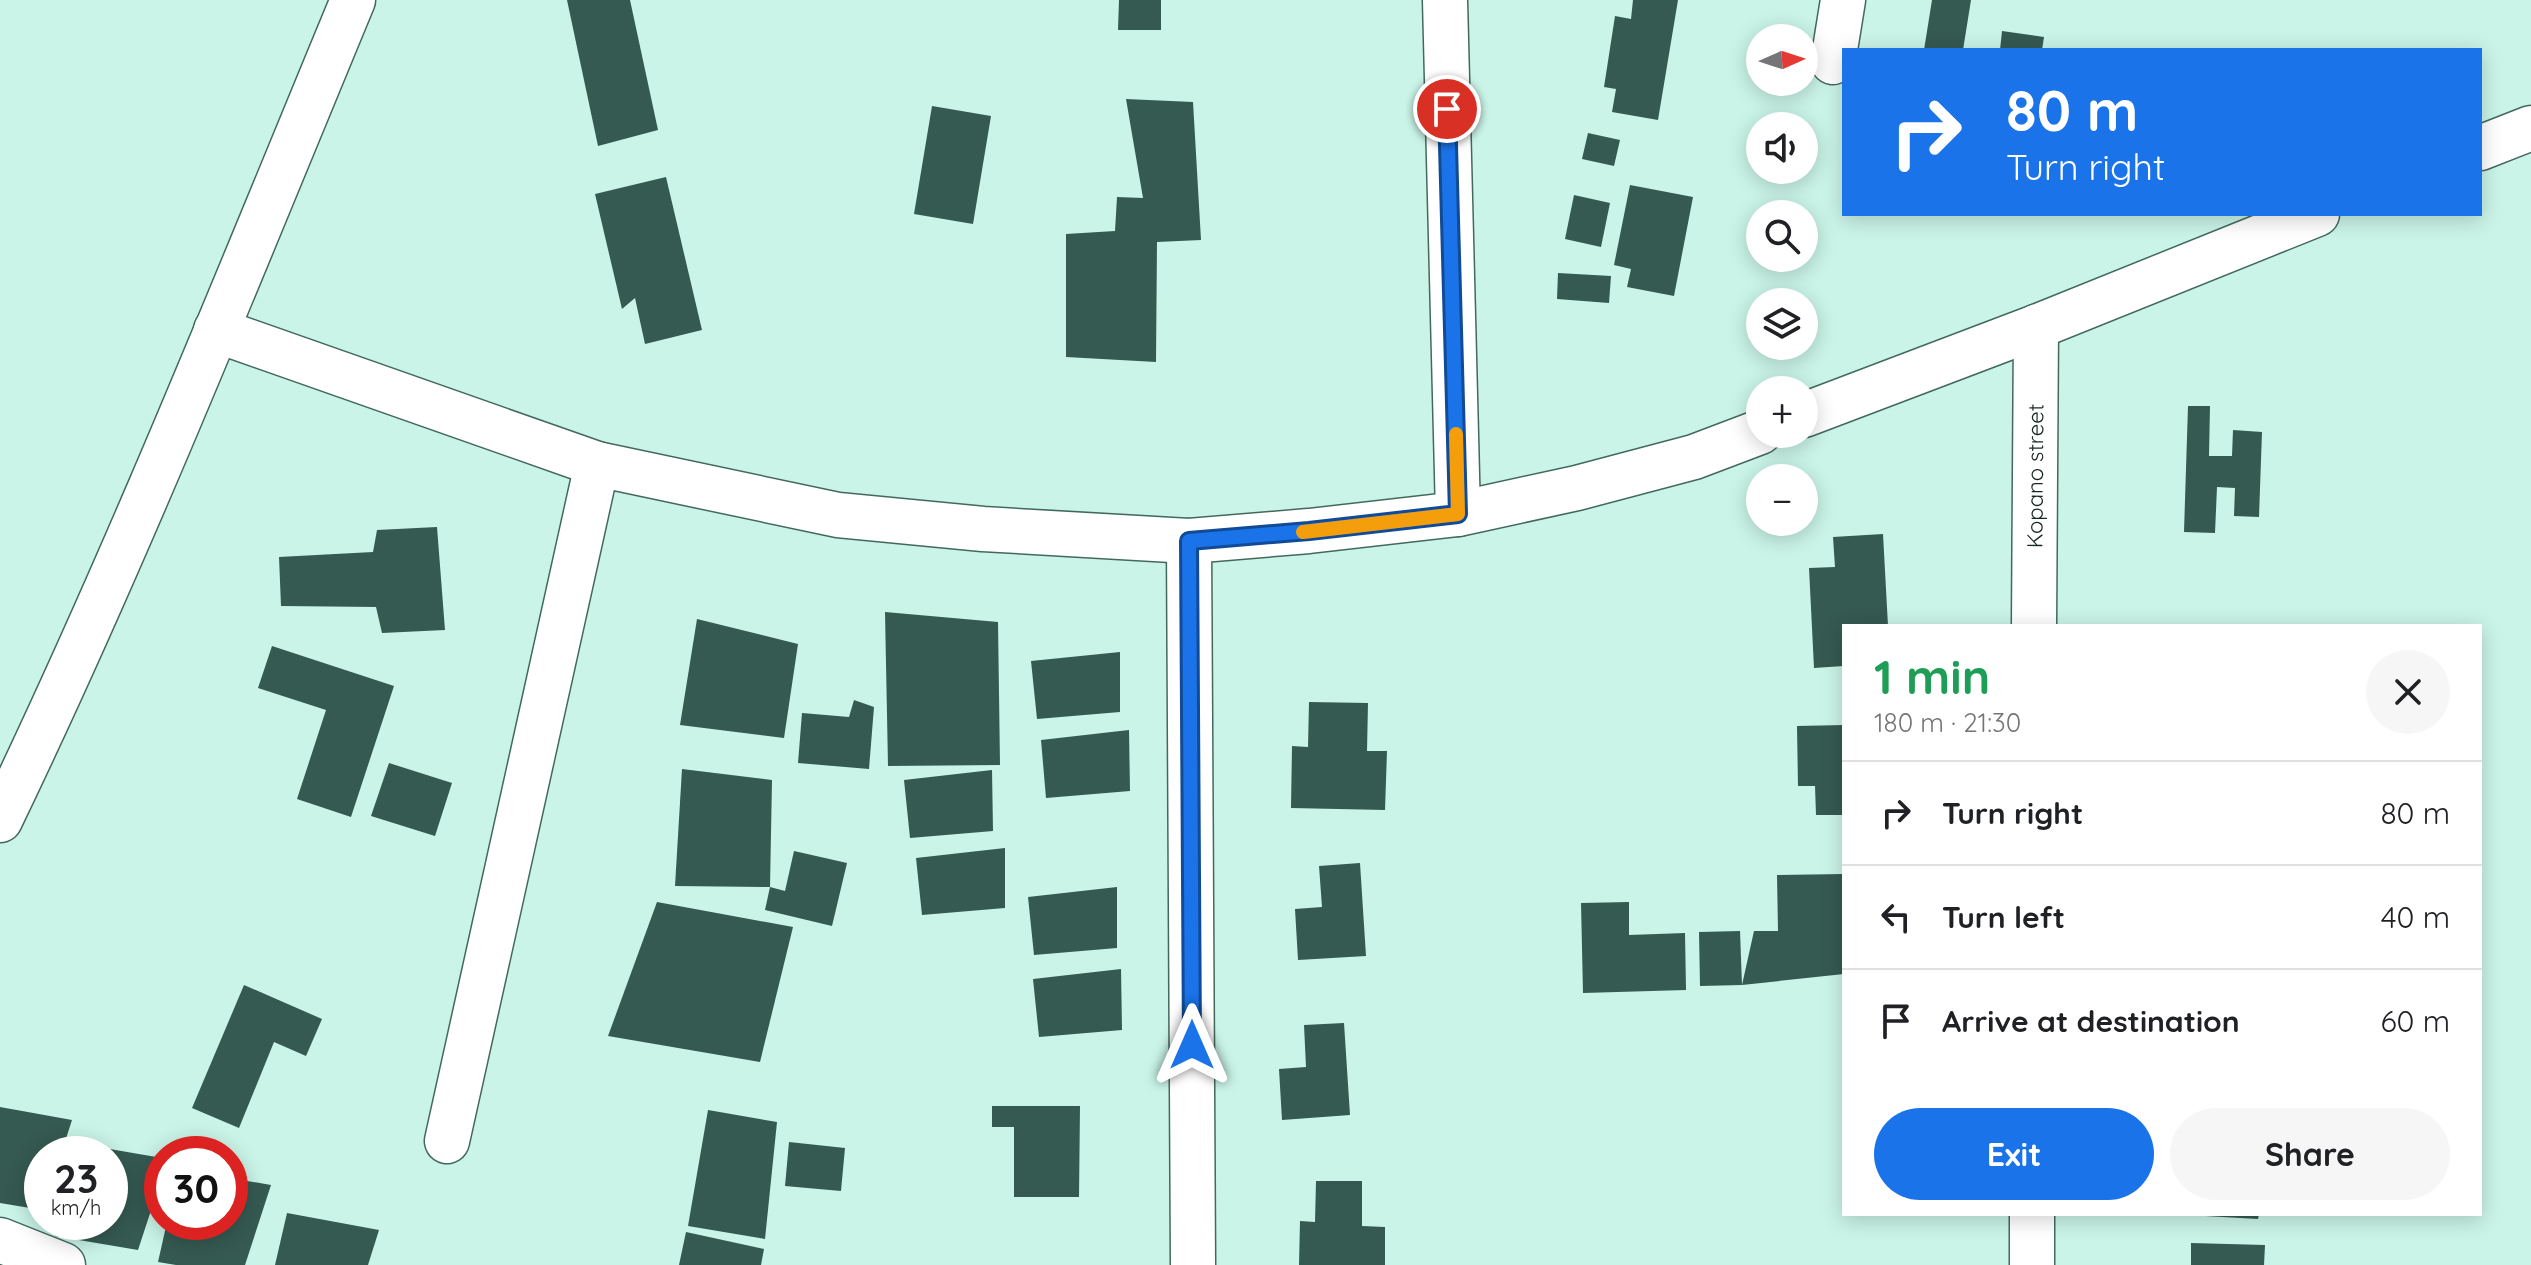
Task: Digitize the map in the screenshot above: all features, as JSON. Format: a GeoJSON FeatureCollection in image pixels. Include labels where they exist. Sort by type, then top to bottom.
{"type":"FeatureCollection","features":[{"type":"Feature","properties":{"kind":"street"},"geometry":{"type":"LineString","coordinates":[[0,820],[49,718],[216,330],[353,0]]}},
{"type":"Feature","properties":{"kind":"street"},"geometry":{"type":"LineString","coordinates":[[1445,0],[1458,514]]}},
{"type":"Feature","properties":{"kind":"street"},"geometry":{"type":"LineString","coordinates":[[1833,62],[1843,0]]}},
{"type":"Feature","properties":{"kind":"street"},"geometry":{"type":"LineString","coordinates":[[2482,147],[2531,128]]}},
{"type":"Feature","properties":{"kind":"street"},"geometry":{"type":"LineString","coordinates":[[1818,410],[2036,327],[2312,216]]}},
{"type":"Feature","properties":{"kind":"street","name":"Kopano street"},"geometry":{"type":"LineString","coordinates":[[2034,624],[2036,327]]}},
{"type":"Feature","properties":{"kind":"street"},"geometry":{"type":"LineString","coordinates":[[216,330],[597,464],[838,515],[983,529],[1189,541],[1458,514],[1577,488],[1694,457],[1746,437]]}},
{"type":"Feature","properties":{"kind":"street"},"geometry":{"type":"LineString","coordinates":[[447,1141],[597,464]]}},
{"type":"Feature","properties":{"kind":"street"},"geometry":{"type":"LineString","coordinates":[[1189,541],[1193,1265]]}},
{"type":"Feature","properties":{"kind":"street"},"geometry":{"type":"LineString","coordinates":[[2032,1216],[2032,1265]]}},
{"type":"Feature","properties":{"kind":"street"},"geometry":{"type":"LineString","coordinates":[[0,1240],[63,1265]]}},
{"type":"Feature","properties":{"kind":"building"},"geometry":{"type":"Polygon","coordinates":[[[567,0],[630,0],[658,130],[598,146],[567,0]]]}},
{"type":"Feature","properties":{"kind":"building"},"geometry":{"type":"Polygon","coordinates":[[[1119,0],[1161,0],[1161,30],[1118,30],[1119,0]]]}},
{"type":"Feature","properties":{"kind":"building"},"geometry":{"type":"Polygon","coordinates":[[[1633,0],[1678,0],[1658,120],[1612,112],[1616,89],[1604,87],[1615,16],[1631,19],[1633,0]]]}},
{"type":"Feature","properties":{"kind":"building"},"geometry":{"type":"Polygon","coordinates":[[[1932,0],[1971,0],[1963,48],[1924,48],[1932,0]]]}},
{"type":"Feature","properties":{"kind":"building"},"geometry":{"type":"Polygon","coordinates":[[[2002,31],[2044,37],[2042,48],[2000,48],[2002,31]]]}},
{"type":"Feature","properties":{"kind":"building"},"geometry":{"type":"Polygon","coordinates":[[[1126,99],[1193,102],[1201,240],[1157,242],[1156,362],[1066,357],[1066,234],[1115,231],[1117,197],[1143,198],[1126,99]]]}},
{"type":"Feature","properties":{"kind":"building"},"geometry":{"type":"Polygon","coordinates":[[[932,106],[991,116],[973,224],[914,214],[932,106]]]}},
{"type":"Feature","properties":{"kind":"building"},"geometry":{"type":"Polygon","coordinates":[[[1588,133],[1620,140],[1614,166],[1582,159],[1588,133]]]}},
{"type":"Feature","properties":{"kind":"building"},"geometry":{"type":"Polygon","coordinates":[[[666,177],[702,330],[645,344],[635,298],[622,309],[595,194],[666,177]]]}},
{"type":"Feature","properties":{"kind":"building"},"geometry":{"type":"Polygon","coordinates":[[[1630,185],[1693,197],[1674,296],[1627,287],[1631,269],[1614,265],[1630,185]]]}},
{"type":"Feature","properties":{"kind":"building"},"geometry":{"type":"Polygon","coordinates":[[[1574,195],[1610,203],[1601,247],[1565,239],[1574,195]]]}},
{"type":"Feature","properties":{"kind":"building"},"geometry":{"type":"Polygon","coordinates":[[[1558,273],[1611,276],[1609,303],[1557,299],[1558,273]]]}},
{"type":"Feature","properties":{"kind":"building"},"geometry":{"type":"Polygon","coordinates":[[[2188,406],[2210,406],[2209,456],[2232,456],[2233,430],[2262,432],[2259,517],[2234,516],[2235,488],[2217,487],[2215,533],[2184,532],[2188,406]]]}},
{"type":"Feature","properties":{"kind":"building"},"geometry":{"type":"Polygon","coordinates":[[[437,527],[445,630],[382,633],[376,607],[281,606],[279,557],[373,552],[377,530],[437,527]]]}},
{"type":"Feature","properties":{"kind":"building"},"geometry":{"type":"Polygon","coordinates":[[[1883,534],[1888,624],[1842,624],[1842,666],[1814,668],[1809,568],[1835,567],[1833,537],[1883,534]]]}},
{"type":"Feature","properties":{"kind":"building"},"geometry":{"type":"Polygon","coordinates":[[[885,612],[998,622],[1000,765],[888,766],[885,612]]]}},
{"type":"Feature","properties":{"kind":"building"},"geometry":{"type":"Polygon","coordinates":[[[697,619],[798,644],[784,738],[680,725],[697,619]]]}},
{"type":"Feature","properties":{"kind":"building"},"geometry":{"type":"Polygon","coordinates":[[[272,646],[394,686],[351,817],[297,799],[326,710],[258,688],[272,646]]]}},
{"type":"Feature","properties":{"kind":"building"},"geometry":{"type":"Polygon","coordinates":[[[1120,652],[1120,712],[1037,719],[1031,661],[1120,652]]]}},
{"type":"Feature","properties":{"kind":"building"},"geometry":{"type":"Polygon","coordinates":[[[854,700],[874,707],[869,769],[798,763],[802,713],[849,717],[854,700]]]}},
{"type":"Feature","properties":{"kind":"building"},"geometry":{"type":"Polygon","coordinates":[[[1309,702],[1368,703],[1367,751],[1387,751],[1385,810],[1291,808],[1292,746],[1308,747],[1309,702]]]}},
{"type":"Feature","properties":{"kind":"building"},"geometry":{"type":"Polygon","coordinates":[[[1842,725],[1842,815],[1816,815],[1815,786],[1798,786],[1797,726],[1842,725]]]}},
{"type":"Feature","properties":{"kind":"building"},"geometry":{"type":"Polygon","coordinates":[[[1129,730],[1130,791],[1046,798],[1041,740],[1129,730]]]}},
{"type":"Feature","properties":{"kind":"building"},"geometry":{"type":"Polygon","coordinates":[[[389,763],[452,783],[435,836],[371,816],[389,763]]]}},
{"type":"Feature","properties":{"kind":"building"},"geometry":{"type":"Polygon","coordinates":[[[682,769],[772,780],[770,887],[675,886],[682,769]]]}},
{"type":"Feature","properties":{"kind":"building"},"geometry":{"type":"Polygon","coordinates":[[[992,770],[993,831],[910,838],[904,780],[992,770]]]}},
{"type":"Feature","properties":{"kind":"building"},"geometry":{"type":"Polygon","coordinates":[[[1005,848],[1005,908],[922,915],[916,858],[1005,848]]]}},
{"type":"Feature","properties":{"kind":"building"},"geometry":{"type":"Polygon","coordinates":[[[794,851],[847,863],[832,926],[765,910],[770,887],[785,891],[794,851]]]}},
{"type":"Feature","properties":{"kind":"building"},"geometry":{"type":"Polygon","coordinates":[[[1360,863],[1366,956],[1298,960],[1295,909],[1322,907],[1319,866],[1360,863]]]}},
{"type":"Feature","properties":{"kind":"building"},"geometry":{"type":"Polygon","coordinates":[[[1842,874],[1842,974],[1742,985],[1754,931],[1778,931],[1777,875],[1842,874]]]}},
{"type":"Feature","properties":{"kind":"building"},"geometry":{"type":"Polygon","coordinates":[[[1117,887],[1117,948],[1034,955],[1028,897],[1117,887]]]}},
{"type":"Feature","properties":{"kind":"building"},"geometry":{"type":"Polygon","coordinates":[[[657,902],[793,927],[760,1062],[608,1036],[657,902]]]}},
{"type":"Feature","properties":{"kind":"building"},"geometry":{"type":"Polygon","coordinates":[[[1629,902],[1629,935],[1685,933],[1686,990],[1583,993],[1581,903],[1629,902]]]}},
{"type":"Feature","properties":{"kind":"building"},"geometry":{"type":"Polygon","coordinates":[[[1740,931],[1742,985],[1700,986],[1699,932],[1740,931]]]}},
{"type":"Feature","properties":{"kind":"building"},"geometry":{"type":"Polygon","coordinates":[[[1121,969],[1122,1030],[1039,1037],[1033,979],[1121,969]]]}},
{"type":"Feature","properties":{"kind":"building"},"geometry":{"type":"Polygon","coordinates":[[[244,985],[322,1019],[306,1056],[274,1042],[239,1128],[192,1108],[244,985]]]}},
{"type":"Feature","properties":{"kind":"building"},"geometry":{"type":"Polygon","coordinates":[[[1344,1023],[1350,1115],[1282,1120],[1279,1069],[1306,1067],[1304,1025],[1344,1023]]]}},
{"type":"Feature","properties":{"kind":"building"},"geometry":{"type":"Polygon","coordinates":[[[992,1106],[1080,1106],[1079,1197],[1014,1197],[1014,1127],[992,1127],[992,1106]]]}},
{"type":"Feature","properties":{"kind":"building"},"geometry":{"type":"Polygon","coordinates":[[[0,1107],[72,1120],[67,1136],[24,1136],[24,1207],[0,1203],[0,1107]]]}},
{"type":"Feature","properties":{"kind":"building"},"geometry":{"type":"Polygon","coordinates":[[[708,1110],[777,1122],[765,1239],[688,1226],[708,1110]]]}},
{"type":"Feature","properties":{"kind":"building"},"geometry":{"type":"Polygon","coordinates":[[[789,1142],[845,1148],[841,1191],[785,1186],[789,1142]]]}},
{"type":"Feature","properties":{"kind":"building"},"geometry":{"type":"Polygon","coordinates":[[[128,1152],[144,1155],[144,1232],[138,1250],[79,1240],[128,1240],[128,1152]]]}},
{"type":"Feature","properties":{"kind":"building"},"geometry":{"type":"Polygon","coordinates":[[[248,1181],[271,1185],[245,1265],[158,1262],[163,1240],[248,1240],[248,1181]]]}},
{"type":"Feature","properties":{"kind":"building"},"geometry":{"type":"Polygon","coordinates":[[[1316,1181],[1362,1181],[1362,1226],[1385,1227],[1385,1265],[1299,1265],[1300,1221],[1315,1222],[1316,1181]]]}},
{"type":"Feature","properties":{"kind":"building"},"geometry":{"type":"Polygon","coordinates":[[[287,1213],[379,1230],[368,1265],[275,1265],[287,1213]]]}},
{"type":"Feature","properties":{"kind":"building"},"geometry":{"type":"Polygon","coordinates":[[[2205,1216],[2259,1216],[2258,1219],[2205,1216]]]}},
{"type":"Feature","properties":{"kind":"building"},"geometry":{"type":"Polygon","coordinates":[[[686,1232],[764,1249],[761,1265],[679,1265],[686,1232]]]}},
{"type":"Feature","properties":{"kind":"building"},"geometry":{"type":"Polygon","coordinates":[[[2191,1243],[2265,1245],[2264,1265],[2191,1265],[2191,1243]]]}},
{"type":"Feature","properties":{"kind":"slow traffic"},"geometry":{"type":"LineString","coordinates":[[1303,532],[1458,514],[1456,434]]}},
{"type":"Feature","properties":{"kind":"route"},"geometry":{"type":"LineString","coordinates":[[1192,1045],[1189,541],[1458,514],[1447,109]]}}]}
